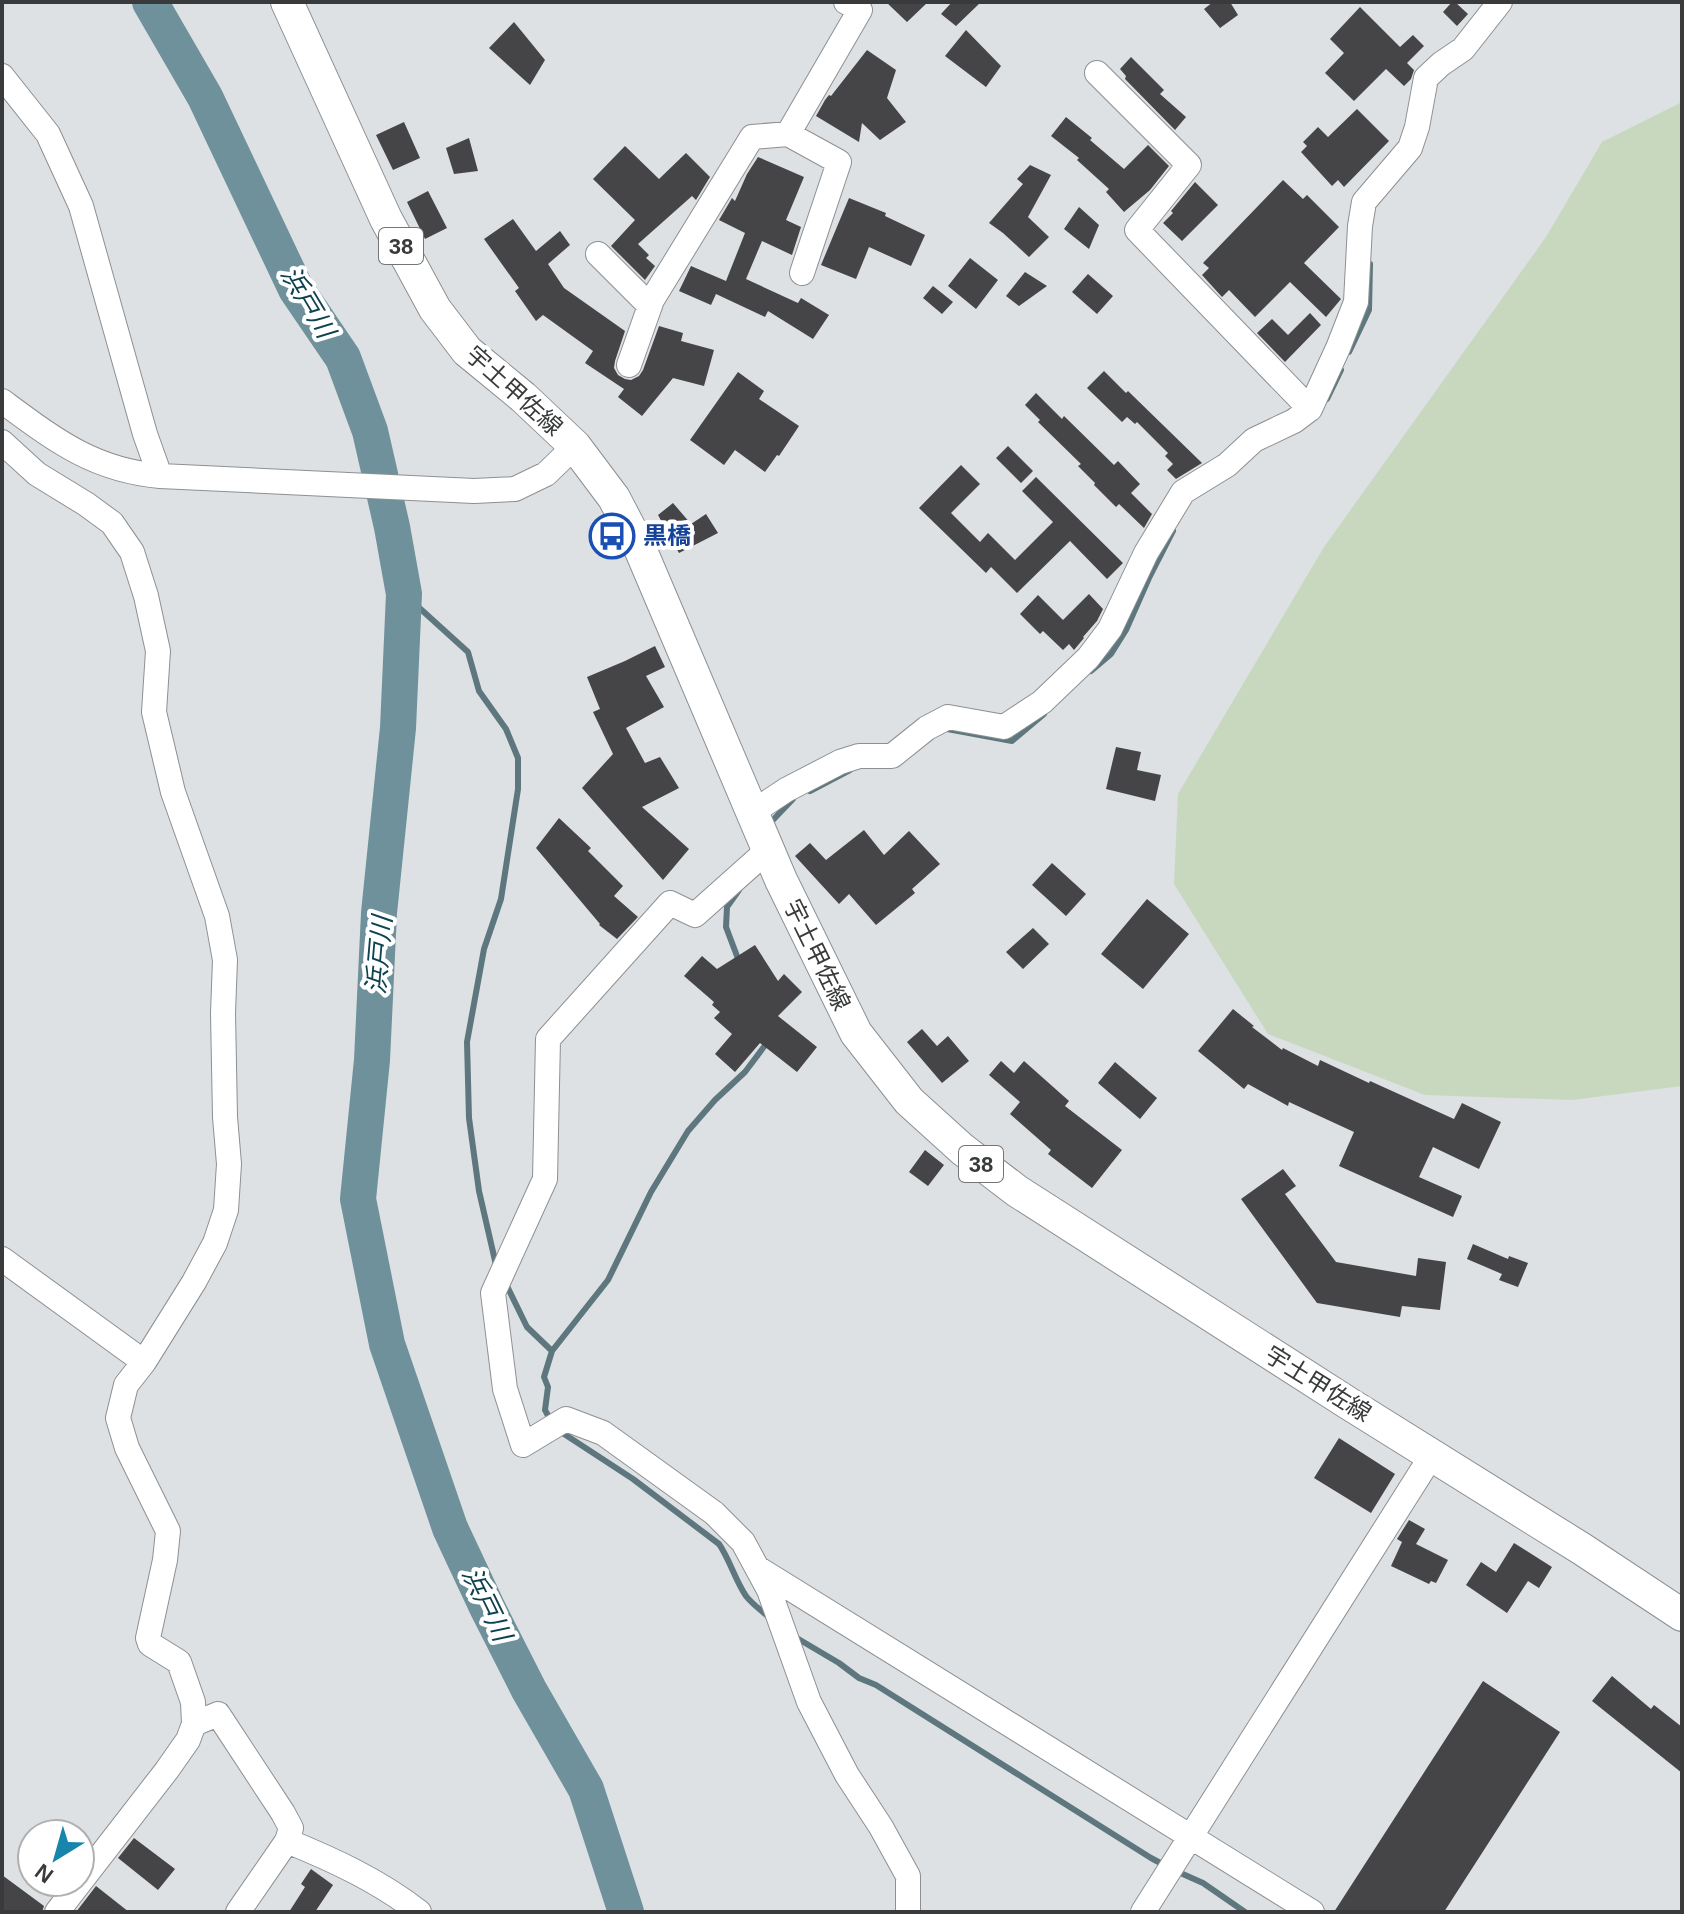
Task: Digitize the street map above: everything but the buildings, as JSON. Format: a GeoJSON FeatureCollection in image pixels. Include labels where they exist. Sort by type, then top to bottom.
{"type":"FeatureCollection","features":[{"type":"Feature","properties":{"kind":"main road","name":"宇土甲佐線"},"geometry":{"type":"LineString","coordinates":[[287,2],[386,219],[435,309],[467,351],[523,397],[575,446],[614,498],[639,546],[781,880],[856,1033],[909,1101],[962,1149],[1030,1199],[1682,1615]]}},
{"type":"Feature","properties":{"kind":"street"},"geometry":{"type":"LineString","coordinates":[[788,134],[860,10],[846,2]]}},
{"type":"Feature","properties":{"kind":"street"},"geometry":{"type":"LineString","coordinates":[[753,812],[786,790],[840,762],[859,756],[892,756],[927,728],[948,717],[1004,727],[1042,702],[1088,658],[1110,629],[1146,553],[1183,492],[1227,465],[1254,440],[1294,421],[1310,409],[1356,302],[1364,202],[1410,148],[1426,78],[1463,49],[1500,2]]}},
{"type":"Feature","properties":{"kind":"street"},"geometry":{"type":"LineString","coordinates":[[1097,73],[1189,165],[1137,230],[1310,409]]}},
{"type":"Feature","properties":{"kind":"street"},"geometry":{"type":"LineString","coordinates":[[2,76],[48,134],[81,206],[145,434],[169,476]]}},
{"type":"Feature","properties":{"kind":"street"},"geometry":{"type":"LineString","coordinates":[[629,365],[650,306],[752,137],[788,134],[839,162],[802,273]]}},
{"type":"Feature","properties":{"kind":"street"},"geometry":{"type":"LineString","coordinates":[[598,254],[650,306]]}},
{"type":"Feature","properties":{"kind":"street"},"geometry":{"type":"LineString","coordinates":[[2,401],[54,440],[81,455],[134,473],[169,476],[474,491],[515,489],[546,474],[575,446]]}},
{"type":"Feature","properties":{"kind":"street"},"geometry":{"type":"LineString","coordinates":[[2,442],[37,474],[112,523],[132,552],[158,651],[154,712],[173,792],[217,916],[225,960],[224,1088],[229,1164],[226,1210],[215,1243],[194,1282],[126,1385],[118,1418],[127,1448],[168,1531],[148,1638],[150,1644],[179,1662],[193,1702],[194,1724],[188,1740],[167,1770],[57,1912]]}},
{"type":"Feature","properties":{"kind":"street"},"geometry":{"type":"LineString","coordinates":[[769,849],[695,915],[670,903],[548,1039],[545,1179],[493,1293],[505,1389],[523,1445],[566,1419],[603,1433],[714,1513],[743,1542],[769,1590],[809,1702],[847,1775],[908,1876],[908,1912]]}},
{"type":"Feature","properties":{"kind":"street"},"geometry":{"type":"LineString","coordinates":[[2,1259],[144,1362]]}},
{"type":"Feature","properties":{"kind":"street"},"geometry":{"type":"LineString","coordinates":[[1143,1912],[1432,1455]]}},
{"type":"Feature","properties":{"kind":"street"},"geometry":{"type":"LineString","coordinates":[[757,1568],[1312,1912]]}},
{"type":"Feature","properties":{"kind":"street"},"geometry":{"type":"LineString","coordinates":[[194,1724],[218,1714],[291,1828],[287,1841],[238,1912]]}},
{"type":"Feature","properties":{"kind":"street"},"geometry":{"type":"LineString","coordinates":[[287,1841],[331,1858],[392,1891],[419,1912]]}},
{"type":"Feature","properties":{"kind":"green space"},"geometry":{"type":"Polygon","coordinates":[[[1682,102],[1682,1086],[1572,1100],[1425,1095],[1268,1034],[1174,884],[1178,794],[1324,547],[1546,237],[1602,142],[1682,102]]]}},
{"type":"Feature","properties":{"kind":"waterway","name":"浜戸川"},"geometry":{"type":"LineString","coordinates":[[150,2],[205,97],[296,289],[343,358],[370,431],[404,594],[398,728],[379,913],[372,1060],[358,1199],[387,1344],[450,1528],[529,1690],[586,1789],[626,1912]]}},
{"type":"Feature","properties":{"kind":"waterway"},"geometry":{"type":"LineString","coordinates":[[1349,352],[1369,310],[1370,264]]}},
{"type":"Feature","properties":{"kind":"waterway"},"geometry":{"type":"LineString","coordinates":[[1327,399],[1341,370]]}},
{"type":"Feature","properties":{"kind":"waterway"},"geometry":{"type":"LineString","coordinates":[[1091,671],[1111,654],[1126,630],[1173,531]]}},
{"type":"Feature","properties":{"kind":"waterway"},"geometry":{"type":"LineString","coordinates":[[404,594],[468,652],[479,691],[506,729],[518,758],[518,789],[501,899],[484,949],[467,1042],[469,1118],[479,1191],[496,1265]]}},
{"type":"Feature","properties":{"kind":"waterway"},"geometry":{"type":"LineString","coordinates":[[942,728],[1012,741],[1044,714]]}},
{"type":"Feature","properties":{"kind":"waterway"},"geometry":{"type":"LineString","coordinates":[[810,791],[850,770]]}},
{"type":"Feature","properties":{"kind":"waterway"},"geometry":{"type":"LineString","coordinates":[[769,827],[793,799]]}},
{"type":"Feature","properties":{"kind":"waterway"},"geometry":{"type":"LineString","coordinates":[[739,890],[727,907],[726,927],[740,964]]}},
{"type":"Feature","properties":{"kind":"waterway"},"geometry":{"type":"LineString","coordinates":[[551,1421],[545,1410],[548,1387],[544,1377],[552,1351],[608,1280],[651,1192],[688,1131],[745,1072],[769,1040]]}},
{"type":"Feature","properties":{"kind":"waterway"},"geometry":{"type":"LineString","coordinates":[[505,1282],[527,1327],[552,1351]]}},
{"type":"Feature","properties":{"kind":"waterway"},"geometry":{"type":"LineString","coordinates":[[558,1430],[633,1479],[719,1544],[746,1596],[770,1618]]}},
{"type":"Feature","properties":{"kind":"waterway"},"geometry":{"type":"LineString","coordinates":[[795,1637],[1166,1866]]}},
{"type":"Feature","properties":{"kind":"waterway"},"geometry":{"type":"LineString","coordinates":[[1176,1871],[1203,1883],[1245,1912]]}},
{"type":"Feature","properties":{"kind":"place","name":"黒橋"},"geometry":{"type":"Point","coordinates":[612,536]}}]}
